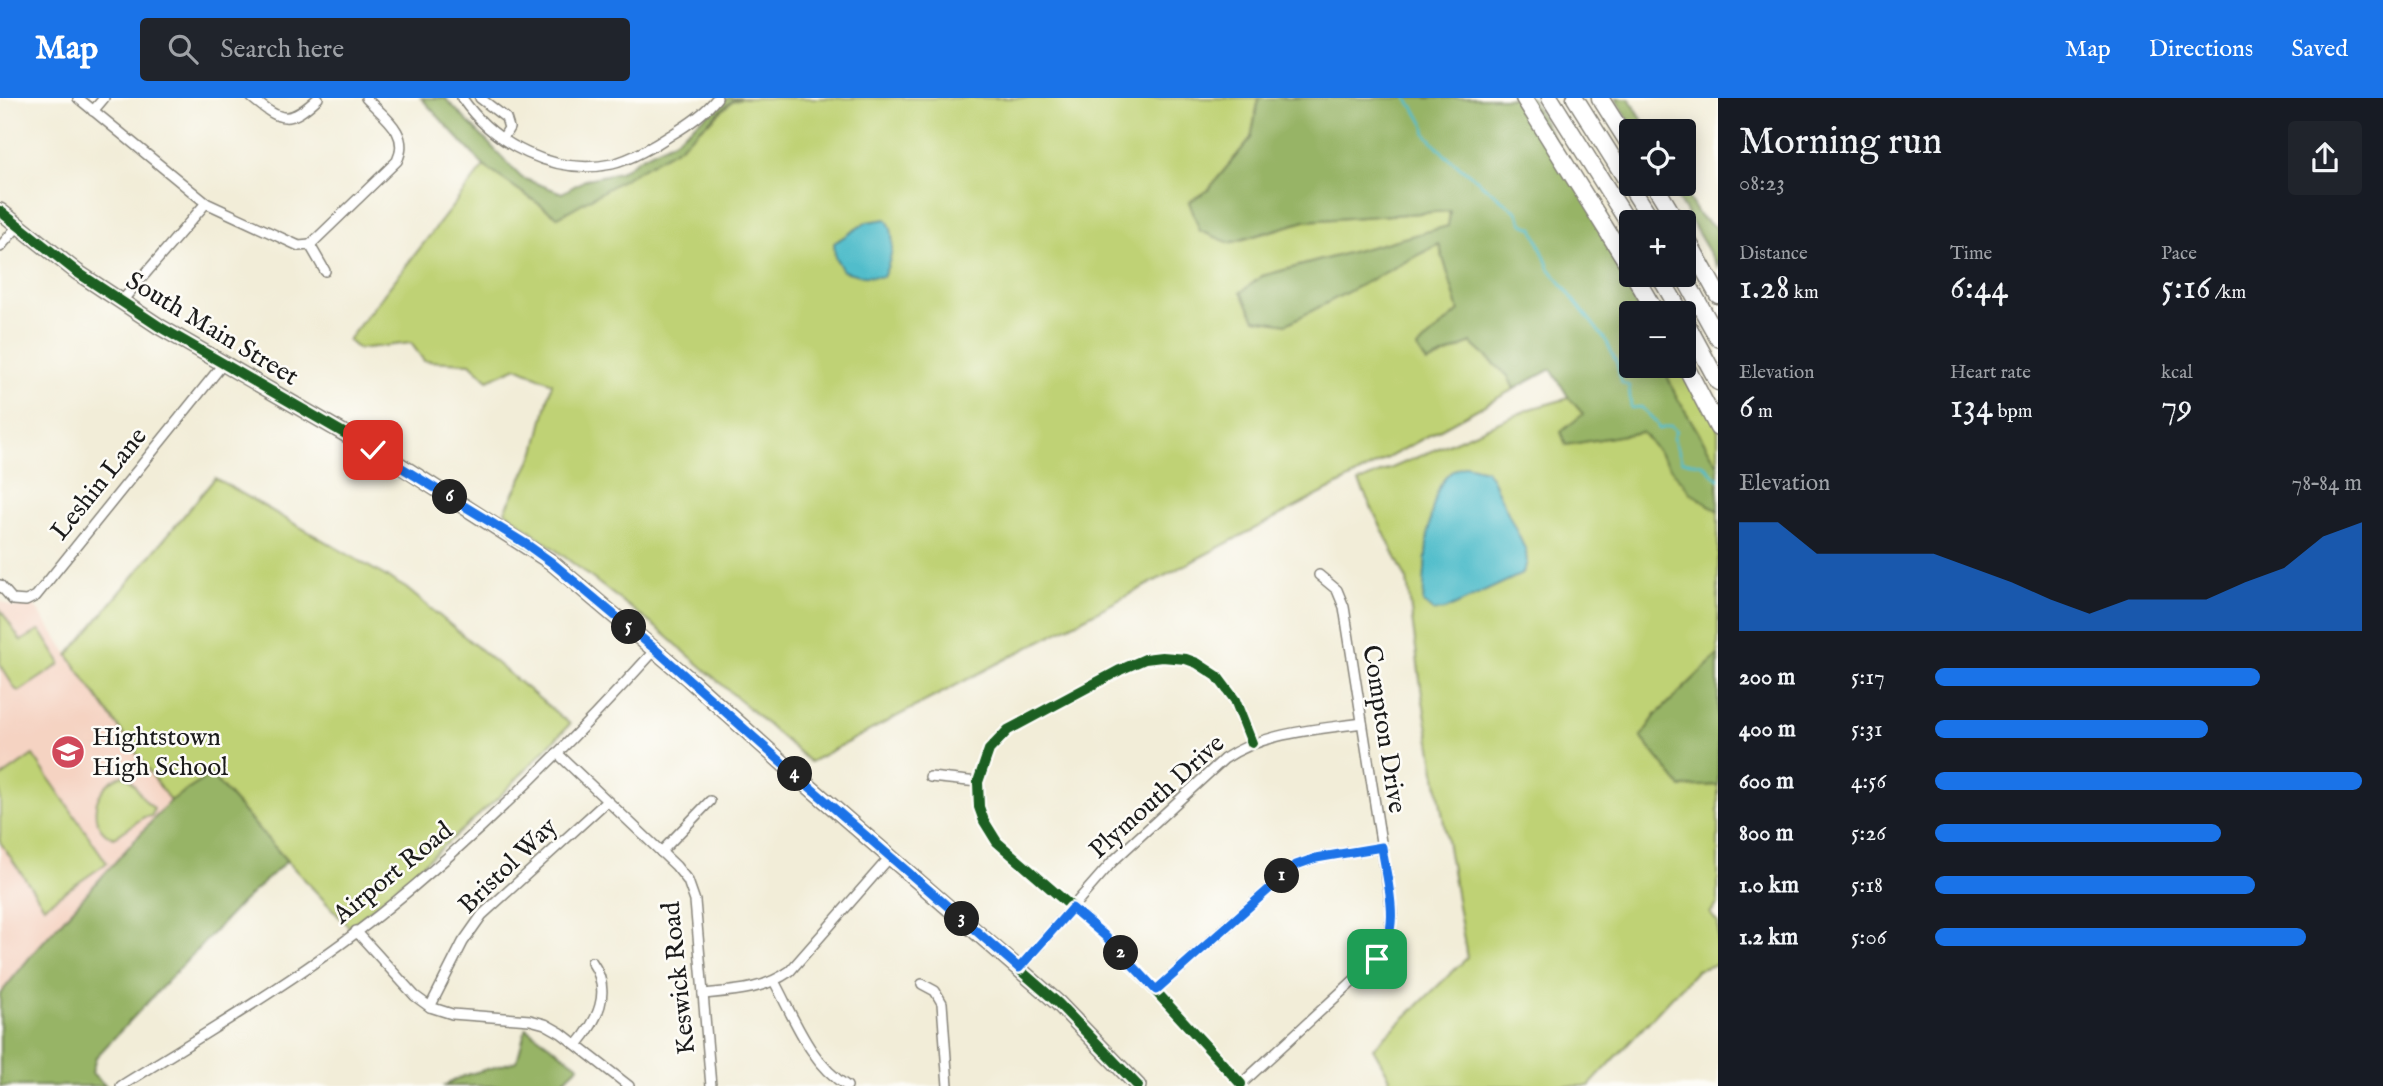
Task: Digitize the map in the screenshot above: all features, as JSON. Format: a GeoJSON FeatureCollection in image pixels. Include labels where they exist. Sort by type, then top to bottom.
{"type":"FeatureCollection","features":[{"type":"Feature","properties":{"kind":"highway"},"geometry":{"type":"LineString","coordinates":[[1524,98],[1619,250]]}},
{"type":"Feature","properties":{"kind":"highway"},"geometry":{"type":"LineString","coordinates":[[1550,98],[1620,210]]}},
{"type":"Feature","properties":{"kind":"highway"},"geometry":{"type":"LineString","coordinates":[[1575,98],[1645,210]]}},
{"type":"Feature","properties":{"kind":"highway"},"geometry":{"type":"LineString","coordinates":[[1600,98],[1619,128]]}},
{"type":"Feature","properties":{"kind":"highway"},"geometry":{"type":"LineString","coordinates":[[1696,256],[1718,295]]}},
{"type":"Feature","properties":{"kind":"highway"},"geometry":{"type":"LineString","coordinates":[[1690,287],[1718,338]]}},
{"type":"Feature","properties":{"kind":"highway"},"geometry":{"type":"LineString","coordinates":[[1696,341],[1718,382]]}},
{"type":"Feature","properties":{"kind":"highway"},"geometry":{"type":"LineString","coordinates":[[1692,378],[1718,428]]}},
{"type":"Feature","properties":{"kind":"main road","name":"South Main Street"},"geometry":{"type":"LineString","coordinates":[[0,211],[121,302],[410,472],[551,562],[656,650],[1019,968],[1058,1003],[1138,1086]]}},
{"type":"Feature","properties":{"kind":"street"},"geometry":{"type":"LineString","coordinates":[[78,98],[205,203],[299,246],[310,245],[397,161],[401,153],[398,131],[366,98]]}},
{"type":"Feature","properties":{"kind":"street"},"geometry":{"type":"LineString","coordinates":[[93,111],[104,98]]}},
{"type":"Feature","properties":{"kind":"street"},"geometry":{"type":"LineString","coordinates":[[252,98],[271,114],[285,118],[298,116],[318,98]]}},
{"type":"Feature","properties":{"kind":"street"},"geometry":{"type":"LineString","coordinates":[[462,98],[476,118],[532,155],[554,163],[586,167],[615,163],[661,141],[704,114],[717,98]]}},
{"type":"Feature","properties":{"kind":"street"},"geometry":{"type":"LineString","coordinates":[[480,98],[506,118],[509,128],[503,138]]}},
{"type":"Feature","properties":{"kind":"street"},"geometry":{"type":"LineString","coordinates":[[121,302],[205,203]]}},
{"type":"Feature","properties":{"kind":"street"},"geometry":{"type":"LineString","coordinates":[[0,247],[18,226]]}},
{"type":"Feature","properties":{"kind":"street"},"geometry":{"type":"LineString","coordinates":[[310,245],[325,271]]}},
{"type":"Feature","properties":{"kind":"street","name":"Leshin Lane"},"geometry":{"type":"LineString","coordinates":[[0,585],[13,600],[26,601],[36,596],[223,364]]}},
{"type":"Feature","properties":{"kind":"street","name":"Compton Drive"},"geometry":{"type":"LineString","coordinates":[[1240,1085],[1362,974],[1384,950],[1391,929],[1392,917],[1382,847],[1341,598],[1334,587],[1319,575]]}},
{"type":"Feature","properties":{"kind":"street","name":"Airport Road"},"geometry":{"type":"LineString","coordinates":[[121,1086],[276,989],[356,932],[464,842],[594,717],[656,650]]}},
{"type":"Feature","properties":{"kind":"street"},"geometry":{"type":"LineString","coordinates":[[1240,1085],[1110,942],[997,842],[979,807],[978,782],[989,750],[1008,730],[1145,659],[1185,659],[1217,676],[1235,700],[1252,743]]}},
{"type":"Feature","properties":{"kind":"street","name":"Plymouth Drive"},"geometry":{"type":"LineString","coordinates":[[1019,968],[1132,842],[1224,759],[1252,743],[1276,736],[1362,723]]}},
{"type":"Feature","properties":{"kind":"street","name":"Keswick Road"},"geometry":{"type":"LineString","coordinates":[[557,753],[683,874],[692,890],[711,1086]]}},
{"type":"Feature","properties":{"kind":"street"},"geometry":{"type":"LineString","coordinates":[[930,777],[978,782]]}},
{"type":"Feature","properties":{"kind":"street","name":"Bristol Way"},"geometry":{"type":"LineString","coordinates":[[430,1007],[463,942],[482,915],[607,801]]}},
{"type":"Feature","properties":{"kind":"street"},"geometry":{"type":"LineString","coordinates":[[661,852],[710,801]]}},
{"type":"Feature","properties":{"kind":"street"},"geometry":{"type":"LineString","coordinates":[[1156,990],[1296,865],[1316,858],[1382,847]]}},
{"type":"Feature","properties":{"kind":"street"},"geometry":{"type":"LineString","coordinates":[[703,994],[745,991],[775,981],[799,962],[890,857]]}},
{"type":"Feature","properties":{"kind":"street"},"geometry":{"type":"LineString","coordinates":[[356,932],[415,996],[430,1007],[460,1016],[538,1021],[554,1028],[629,1086]]}},
{"type":"Feature","properties":{"kind":"street"},"geometry":{"type":"LineString","coordinates":[[577,1045],[594,1023],[601,1006],[601,979],[592,962]]}},
{"type":"Feature","properties":{"kind":"street"},"geometry":{"type":"LineString","coordinates":[[775,981],[813,1054],[829,1073],[847,1086]]}},
{"type":"Feature","properties":{"kind":"street"},"geometry":{"type":"LineString","coordinates":[[922,984],[935,991],[942,1003],[948,1086]]}},
{"type":"Feature","properties":{"kind":"shaded area","name":"Hightstown High School"},"geometry":{"type":"Polygon","coordinates":[[[0,598],[2,602],[13,607],[34,605],[170,801],[34,952],[0,994],[0,598]]]}},
{"type":"Feature","properties":{"kind":"green space"},"geometry":{"type":"Polygon","coordinates":[[[421,98],[445,98],[522,178],[562,193],[587,179],[620,172],[640,158],[674,141],[728,98],[741,98],[732,101],[678,148],[558,217],[484,166],[421,98]]]}},
{"type":"Feature","properties":{"kind":"green space"},"geometry":{"type":"Polygon","coordinates":[[[741,98],[1259,98],[1251,138],[1208,190],[1189,202],[1231,243],[1305,221],[1451,211],[1449,226],[1262,276],[1287,323],[1439,244],[1459,311],[1418,348],[1427,363],[1471,343],[1508,376],[1514,389],[1351,478],[810,762],[662,632],[505,511],[535,452],[552,383],[517,367],[488,380],[470,363],[424,361],[411,343],[358,349],[348,340],[484,166],[558,217],[711,121],[732,101],[741,98]]]}},
{"type":"Feature","properties":{"kind":"green space"},"geometry":{"type":"Polygon","coordinates":[[[1259,98],[1531,98],[1602,226],[1619,265],[1619,287],[1629,287],[1635,301],[1619,301],[1619,378],[1668,378],[1718,465],[1718,511],[1690,492],[1642,432],[1566,445],[1561,432],[1583,414],[1569,398],[1551,369],[1514,389],[1508,376],[1471,343],[1427,363],[1417,348],[1459,311],[1439,244],[1287,324],[1255,319],[1241,292],[1262,276],[1448,226],[1450,211],[1305,221],[1230,243],[1200,231],[1189,202],[1208,190],[1251,138],[1259,98]]]}},
{"type":"Feature","properties":{"kind":"green space"},"geometry":{"type":"Polygon","coordinates":[[[1615,98],[1629,98],[1642,119],[1628,119],[1615,98]]]}},
{"type":"Feature","properties":{"kind":"green space"},"geometry":{"type":"Polygon","coordinates":[[[1676,196],[1687,196],[1696,210],[1684,210],[1676,196]]]}},
{"type":"Feature","properties":{"kind":"green space"},"geometry":{"type":"Polygon","coordinates":[[[1696,210],[1700,217],[1718,229],[1718,267],[1696,230],[1696,210]]]}},
{"type":"Feature","properties":{"kind":"green space"},"geometry":{"type":"Polygon","coordinates":[[[1696,376],[1718,417],[1718,465],[1668,378],[1696,378],[1696,376]]]}},
{"type":"Feature","properties":{"kind":"green space"},"geometry":{"type":"Polygon","coordinates":[[[1569,398],[1584,414],[1566,445],[1642,432],[1690,492],[1718,511],[1718,655],[1656,715],[1641,737],[1681,787],[1718,785],[1718,904],[1710,913],[1718,923],[1718,964],[1697,970],[1589,1086],[1384,1086],[1390,1078],[1373,1048],[1467,958],[1422,695],[1407,580],[1359,482],[1530,409],[1569,398]]]}},
{"type":"Feature","properties":{"kind":"green space"},"geometry":{"type":"Polygon","coordinates":[[[215,478],[406,588],[570,724],[498,798],[350,928],[211,775],[170,801],[68,655],[215,478]]]}},
{"type":"Feature","properties":{"kind":"green space"},"geometry":{"type":"Polygon","coordinates":[[[0,609],[21,641],[40,630],[60,662],[20,691],[16,690],[0,665],[0,609]]]}},
{"type":"Feature","properties":{"kind":"green space"},"geometry":{"type":"Polygon","coordinates":[[[1718,655],[1718,785],[1681,787],[1641,737],[1656,715],[1718,655]]]}},
{"type":"Feature","properties":{"kind":"green space"},"geometry":{"type":"Polygon","coordinates":[[[33,755],[107,863],[44,906],[0,842],[0,778],[33,755]]]}},
{"type":"Feature","properties":{"kind":"green space"},"geometry":{"type":"Polygon","coordinates":[[[123,775],[154,808],[152,816],[144,817],[114,838],[99,824],[96,806],[105,787],[123,775]]]}},
{"type":"Feature","properties":{"kind":"green space"},"geometry":{"type":"Polygon","coordinates":[[[211,775],[287,861],[241,903],[96,1057],[92,1073],[106,1086],[0,1086],[0,994],[34,952],[170,801],[211,775]]]}},
{"type":"Feature","properties":{"kind":"green space"},"geometry":{"type":"Polygon","coordinates":[[[526,1028],[579,1066],[558,1086],[443,1086],[466,1075],[517,1061],[526,1028]]]}},
{"type":"Feature","properties":{"kind":"water"},"geometry":{"type":"Polygon","coordinates":[[[886,219],[892,232],[892,240],[891,256],[883,277],[843,271],[835,257],[834,243],[867,222],[886,219]]]}},
{"type":"Feature","properties":{"kind":"water"},"geometry":{"type":"Polygon","coordinates":[[[1466,465],[1486,470],[1492,479],[1526,551],[1527,563],[1522,574],[1445,610],[1434,611],[1423,603],[1433,505],[1444,479],[1454,470],[1466,465]]]}},
{"type":"Feature","properties":{"kind":"waterway"},"geometry":{"type":"LineString","coordinates":[[1407,98],[1424,123],[1426,134],[1445,155],[1517,212],[1523,224],[1533,228],[1549,268],[1607,342],[1617,364],[1621,382],[1629,386],[1631,408],[1641,407],[1656,422],[1659,429],[1671,426],[1676,431],[1673,438],[1682,461],[1703,464],[1718,479]]}},
{"type":"Feature","properties":{"kind":"cycle path"},"geometry":{"type":"LineString","coordinates":[[0,211],[77,272],[160,327],[401,466],[551,562],[689,679],[1058,1003],[1138,1086]]}},
{"type":"Feature","properties":{"kind":"cycle path"},"geometry":{"type":"LineString","coordinates":[[1241,1084],[1104,935],[997,842],[979,807],[978,782],[989,750],[1008,730],[1145,659],[1186,659],[1217,676],[1235,700],[1252,743]]}},
{"type":"Feature","properties":{"kind":"place","name":"Hightstown High School"},"geometry":{"type":"Point","coordinates":[68,752]}},
{"type":"Feature","properties":{"kind":"route"},"geometry":{"type":"LineString","coordinates":[[373,450],[551,562],[656,650],[1019,968],[1072,908],[1104,935],[1156,990],[1296,865],[1316,858],[1382,847],[1392,917],[1388,940],[1377,959]]}}]}
